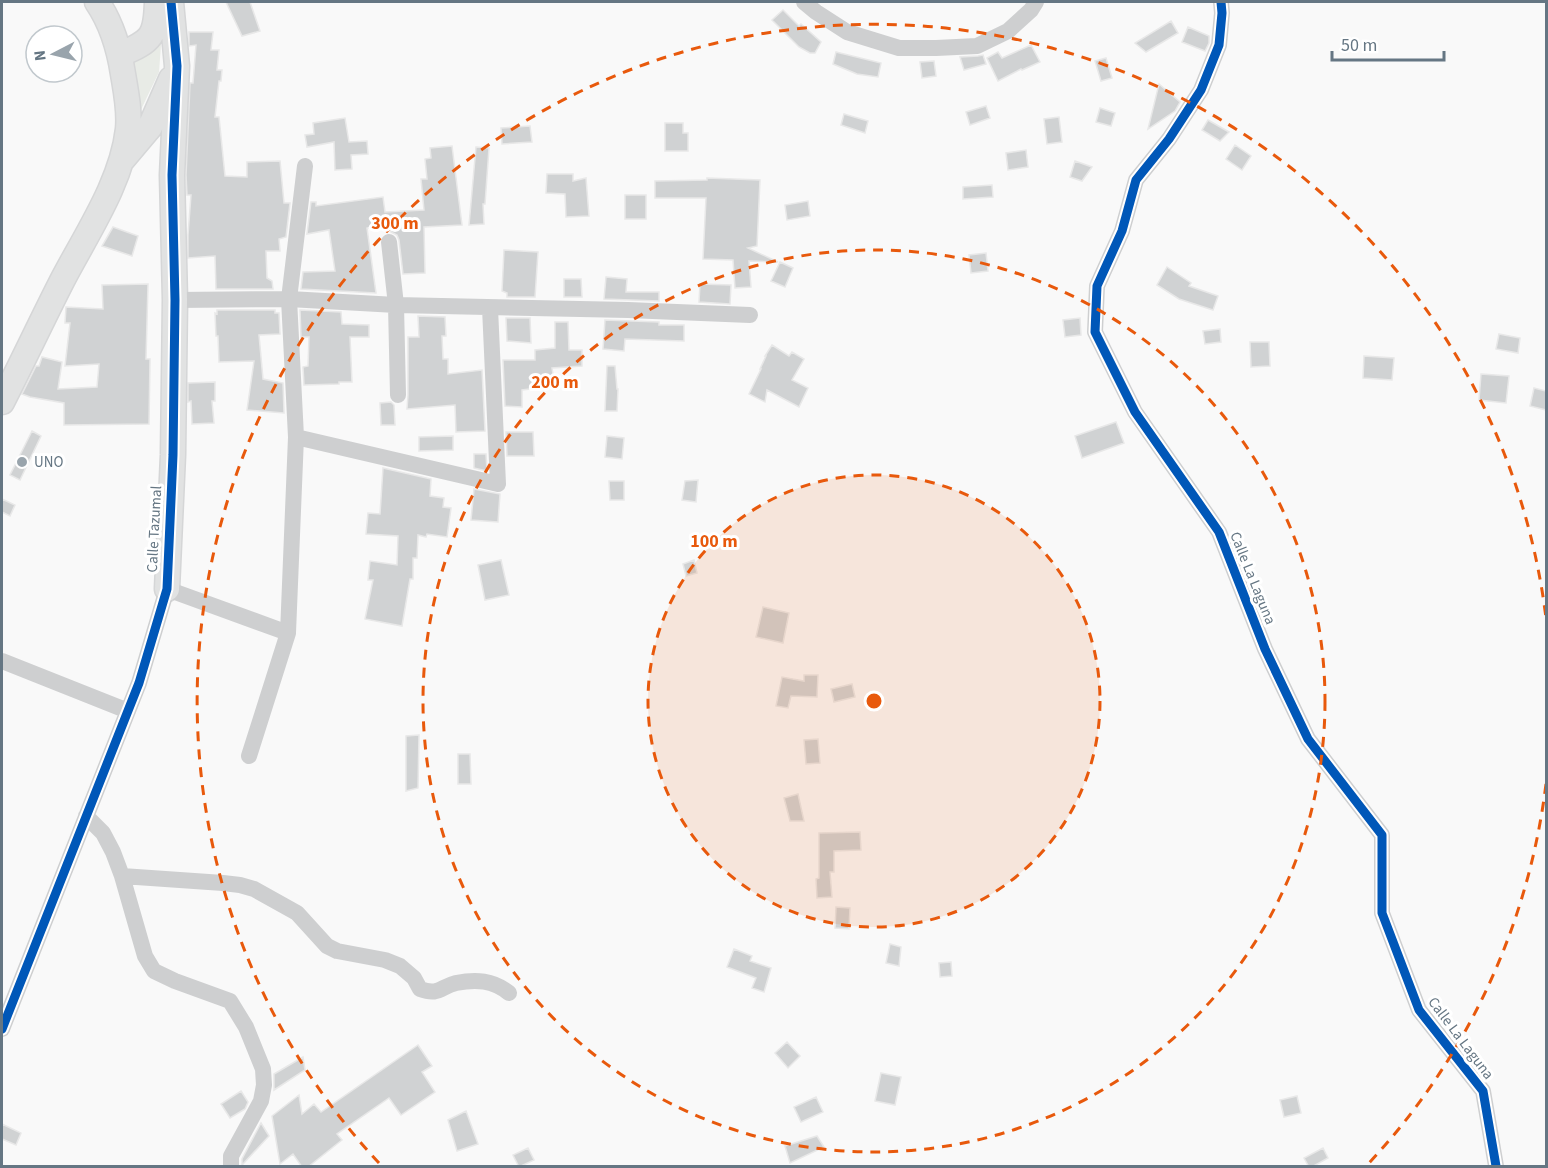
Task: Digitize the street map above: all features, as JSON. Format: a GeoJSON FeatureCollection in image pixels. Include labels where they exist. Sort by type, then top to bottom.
{"type":"FeatureCollection","features":[{"type":"Feature","properties":{"kind":"main road"},"geometry":{"type":"LineString","coordinates":[[2,402],[95,221],[121,161],[128,126],[126,87],[121,54],[110,24],[97,2]]}},
{"type":"Feature","properties":{"kind":"main road"},"geometry":{"type":"LineString","coordinates":[[121,54],[143,45],[153,33],[156,26],[157,2]]}},
{"type":"Feature","properties":{"kind":"main road","name":"Calle Tazumal"},"geometry":{"type":"LineString","coordinates":[[167,589],[175,300],[172,175],[177,66],[171,2]]}},
{"type":"Feature","properties":{"kind":"main road"},"geometry":{"type":"LineString","coordinates":[[121,161],[150,127],[177,66]]}},
{"type":"Feature","properties":{"kind":"street"},"geometry":{"type":"LineString","coordinates":[[804,2],[848,32],[899,48],[936,48],[977,46],[1008,31],[1031,10],[1036,2]]}},
{"type":"Feature","properties":{"kind":"street","name":"Calle La Laguna"},"geometry":{"type":"LineString","coordinates":[[1221,2],[1219,45],[1201,90],[1169,139],[1136,180],[1122,231],[1097,286],[1095,332],[1135,412],[1219,532],[1265,649],[1308,739],[1382,835],[1382,913],[1419,1010],[1483,1091],[1496,1167]]}},
{"type":"Feature","properties":{"kind":"street"},"geometry":{"type":"LineString","coordinates":[[249,756],[288,633],[296,437],[289,299],[305,166]]}},
{"type":"Feature","properties":{"kind":"street"},"geometry":{"type":"LineString","coordinates":[[389,242],[396,305],[398,395]]}},
{"type":"Feature","properties":{"kind":"street"},"geometry":{"type":"LineString","coordinates":[[175,300],[289,299],[396,305],[750,315]]}},
{"type":"Feature","properties":{"kind":"street"},"geometry":{"type":"LineString","coordinates":[[296,437],[498,484],[490,308]]}},
{"type":"Feature","properties":{"kind":"street"},"geometry":{"type":"LineString","coordinates":[[167,589],[288,633]]}},
{"type":"Feature","properties":{"kind":"street","name":"Calle Tazumal"},"geometry":{"type":"LineString","coordinates":[[2,1029],[4,1010],[139,683],[167,589]]}},
{"type":"Feature","properties":{"kind":"street"},"geometry":{"type":"LineString","coordinates":[[2,661],[128,711]]}},
{"type":"Feature","properties":{"kind":"street"},"geometry":{"type":"LineString","coordinates":[[86,816],[102,833],[113,852],[145,956],[154,971],[230,1001],[246,1027],[263,1070],[264,1085],[261,1101],[231,1156],[231,1167]]}},
{"type":"Feature","properties":{"kind":"street"},"geometry":{"type":"LineString","coordinates":[[122,876],[240,885],[254,889],[297,913],[327,946],[337,951],[385,960],[400,966],[414,978],[420,989],[430,993],[454,984],[489,982],[509,993]]}},
{"type":"Feature","properties":{"kind":"shaded area"},"geometry":{"type":"Polygon","coordinates":[[[162,32],[159,72],[136,120],[126,63],[162,32]]]}},
{"type":"Feature","properties":{"kind":"building"},"geometry":{"type":"Polygon","coordinates":[[[226,2],[250,2],[260,31],[242,36],[226,2]]]}},
{"type":"Feature","properties":{"kind":"building"},"geometry":{"type":"Polygon","coordinates":[[[783,10],[799,26],[801,24],[821,42],[815,53],[799,47],[772,20],[783,10]]]}},
{"type":"Feature","properties":{"kind":"building"},"geometry":{"type":"Polygon","coordinates":[[[1171,21],[1178,33],[1146,52],[1135,43],[1171,21]]]}},
{"type":"Feature","properties":{"kind":"building"},"geometry":{"type":"Polygon","coordinates":[[[1188,27],[1209,36],[1209,43],[1205,51],[1182,42],[1188,27]]]}},
{"type":"Feature","properties":{"kind":"building"},"geometry":{"type":"Polygon","coordinates":[[[189,32],[213,32],[211,50],[219,50],[217,70],[222,70],[215,117],[219,117],[225,176],[247,177],[247,162],[280,161],[284,203],[290,203],[286,237],[279,239],[280,251],[266,251],[267,278],[272,281],[273,289],[216,289],[215,256],[188,258],[191,195],[187,195],[186,175],[190,83],[193,83],[196,45],[189,46],[189,32]]]}},
{"type":"Feature","properties":{"kind":"building"},"geometry":{"type":"Polygon","coordinates":[[[1031,45],[1040,62],[998,81],[987,58],[998,52],[1002,58],[1031,45]]]}},
{"type":"Feature","properties":{"kind":"building"},"geometry":{"type":"Polygon","coordinates":[[[836,52],[881,63],[878,77],[857,74],[833,64],[836,52]]]}},
{"type":"Feature","properties":{"kind":"building"},"geometry":{"type":"Polygon","coordinates":[[[983,55],[986,64],[964,70],[960,57],[983,55]]]}},
{"type":"Feature","properties":{"kind":"building"},"geometry":{"type":"Polygon","coordinates":[[[1106,58],[1112,78],[1101,81],[1095,61],[1106,58]]]}},
{"type":"Feature","properties":{"kind":"building"},"geometry":{"type":"Polygon","coordinates":[[[934,61],[936,76],[922,78],[920,62],[934,61]]]}},
{"type":"Feature","properties":{"kind":"building"},"geometry":{"type":"Polygon","coordinates":[[[1159,84],[1180,102],[1175,111],[1148,129],[1159,84]]]}},
{"type":"Feature","properties":{"kind":"building"},"geometry":{"type":"Polygon","coordinates":[[[986,106],[990,118],[970,125],[966,112],[986,106]]]}},
{"type":"Feature","properties":{"kind":"building"},"geometry":{"type":"Polygon","coordinates":[[[1100,108],[1115,113],[1111,126],[1096,122],[1100,108]]]}},
{"type":"Feature","properties":{"kind":"building"},"geometry":{"type":"Polygon","coordinates":[[[844,114],[868,121],[865,133],[841,125],[844,114]]]}},
{"type":"Feature","properties":{"kind":"building"},"geometry":{"type":"Polygon","coordinates":[[[1059,117],[1062,142],[1047,144],[1044,119],[1059,117]]]}},
{"type":"Feature","properties":{"kind":"building"},"geometry":{"type":"Polygon","coordinates":[[[345,118],[349,142],[367,141],[368,154],[351,155],[352,169],[335,170],[334,142],[307,147],[305,135],[314,134],[313,123],[345,118]]]}},
{"type":"Feature","properties":{"kind":"building"},"geometry":{"type":"Polygon","coordinates":[[[1208,120],[1229,132],[1220,141],[1202,130],[1208,120]]]}},
{"type":"Feature","properties":{"kind":"building"},"geometry":{"type":"Polygon","coordinates":[[[665,123],[683,123],[683,133],[688,133],[688,151],[665,151],[665,123]]]}},
{"type":"Feature","properties":{"kind":"building"},"geometry":{"type":"Polygon","coordinates":[[[530,126],[532,142],[502,144],[501,128],[530,126]]]}},
{"type":"Feature","properties":{"kind":"building"},"geometry":{"type":"Polygon","coordinates":[[[1235,145],[1251,156],[1242,170],[1226,159],[1235,145]]]}},
{"type":"Feature","properties":{"kind":"building"},"geometry":{"type":"Polygon","coordinates":[[[452,146],[462,225],[424,227],[425,273],[403,274],[399,240],[397,235],[391,232],[391,224],[367,228],[376,293],[301,289],[303,272],[335,271],[329,230],[307,234],[311,202],[316,202],[316,206],[383,197],[385,212],[424,210],[421,179],[427,179],[425,159],[431,158],[430,148],[452,146]]]}},
{"type":"Feature","properties":{"kind":"building"},"geometry":{"type":"Polygon","coordinates":[[[476,147],[489,148],[485,204],[483,204],[484,224],[469,225],[476,147]]]}},
{"type":"Feature","properties":{"kind":"building"},"geometry":{"type":"Polygon","coordinates":[[[1026,150],[1028,167],[1008,170],[1006,153],[1026,150]]]}},
{"type":"Feature","properties":{"kind":"building"},"geometry":{"type":"Polygon","coordinates":[[[1075,161],[1092,167],[1082,181],[1070,177],[1075,161]]]}},
{"type":"Feature","properties":{"kind":"building"},"geometry":{"type":"Polygon","coordinates":[[[547,174],[573,174],[573,181],[586,178],[589,216],[566,217],[565,194],[546,193],[547,174]]]}},
{"type":"Feature","properties":{"kind":"building"},"geometry":{"type":"Polygon","coordinates":[[[707,178],[760,180],[757,246],[748,248],[778,262],[749,261],[751,287],[735,288],[733,260],[703,259],[706,198],[655,198],[655,181],[707,180],[707,178]]]}},
{"type":"Feature","properties":{"kind":"building"},"geometry":{"type":"Polygon","coordinates":[[[992,185],[993,197],[963,199],[963,187],[992,185]]]}},
{"type":"Feature","properties":{"kind":"building"},"geometry":{"type":"Polygon","coordinates":[[[625,195],[646,195],[646,219],[625,219],[625,195]]]}},
{"type":"Feature","properties":{"kind":"building"},"geometry":{"type":"Polygon","coordinates":[[[808,201],[810,216],[787,220],[785,205],[808,201]]]}},
{"type":"Feature","properties":{"kind":"building"},"geometry":{"type":"Polygon","coordinates":[[[113,227],[138,236],[132,256],[102,246],[113,227]]]}},
{"type":"Feature","properties":{"kind":"building"},"geometry":{"type":"Polygon","coordinates":[[[504,250],[538,252],[535,297],[507,297],[507,293],[502,291],[504,250]]]}},
{"type":"Feature","properties":{"kind":"building"},"geometry":{"type":"Polygon","coordinates":[[[986,253],[988,271],[971,273],[969,255],[986,253]]]}},
{"type":"Feature","properties":{"kind":"building"},"geometry":{"type":"Polygon","coordinates":[[[780,262],[793,268],[785,287],[771,281],[780,262]]]}},
{"type":"Feature","properties":{"kind":"building"},"geometry":{"type":"Polygon","coordinates":[[[1167,267],[1191,283],[1189,286],[1218,296],[1213,310],[1179,299],[1157,285],[1167,267]]]}},
{"type":"Feature","properties":{"kind":"building"},"geometry":{"type":"Polygon","coordinates":[[[606,277],[627,279],[626,292],[659,292],[659,301],[604,299],[606,277]]]}},
{"type":"Feature","properties":{"kind":"building"},"geometry":{"type":"Polygon","coordinates":[[[564,279],[581,279],[582,297],[564,297],[564,279]]]}},
{"type":"Feature","properties":{"kind":"building"},"geometry":{"type":"Polygon","coordinates":[[[148,284],[146,359],[150,359],[149,424],[64,425],[64,403],[22,394],[42,357],[62,362],[58,389],[97,387],[99,364],[65,366],[70,323],[65,323],[66,307],[103,309],[102,285],[148,284]]]}},
{"type":"Feature","properties":{"kind":"building"},"geometry":{"type":"Polygon","coordinates":[[[700,284],[731,285],[730,304],[699,302],[700,284]]]}},
{"type":"Feature","properties":{"kind":"building"},"geometry":{"type":"Polygon","coordinates":[[[217,310],[275,310],[275,313],[279,313],[280,334],[259,335],[263,379],[283,383],[284,413],[247,410],[254,361],[219,362],[215,313],[217,314],[217,310]]]}},
{"type":"Feature","properties":{"kind":"building"},"geometry":{"type":"Polygon","coordinates":[[[300,310],[341,312],[342,324],[369,325],[369,337],[350,337],[352,382],[304,385],[303,367],[308,366],[309,337],[301,337],[300,310]]]}},
{"type":"Feature","properties":{"kind":"building"},"geometry":{"type":"Polygon","coordinates":[[[418,316],[445,317],[446,336],[442,336],[443,359],[448,359],[448,374],[482,370],[485,431],[456,432],[455,405],[407,409],[408,337],[419,337],[418,316]]]}},
{"type":"Feature","properties":{"kind":"building"},"geometry":{"type":"Polygon","coordinates":[[[506,318],[530,318],[531,343],[507,341],[506,318]]]}},
{"type":"Feature","properties":{"kind":"building"},"geometry":{"type":"Polygon","coordinates":[[[1080,318],[1081,335],[1065,337],[1063,320],[1080,318]]]}},
{"type":"Feature","properties":{"kind":"building"},"geometry":{"type":"Polygon","coordinates":[[[605,320],[684,325],[684,341],[625,339],[624,351],[603,349],[605,320]]]}},
{"type":"Feature","properties":{"kind":"building"},"geometry":{"type":"Polygon","coordinates":[[[555,322],[568,322],[569,350],[582,350],[582,366],[552,368],[555,386],[522,390],[522,407],[505,406],[503,360],[535,360],[535,350],[555,348],[555,322]]]}},
{"type":"Feature","properties":{"kind":"building"},"geometry":{"type":"Polygon","coordinates":[[[1220,329],[1221,342],[1205,344],[1203,331],[1220,329]]]}},
{"type":"Feature","properties":{"kind":"building"},"geometry":{"type":"Polygon","coordinates":[[[1499,334],[1520,338],[1518,353],[1496,349],[1499,334]]]}},
{"type":"Feature","properties":{"kind":"building"},"geometry":{"type":"Polygon","coordinates":[[[1250,342],[1269,342],[1270,366],[1251,367],[1250,342]]]}},
{"type":"Feature","properties":{"kind":"building"},"geometry":{"type":"Polygon","coordinates":[[[772,345],[789,356],[792,352],[804,359],[792,380],[808,388],[799,407],[767,390],[765,402],[749,394],[772,345]]]}},
{"type":"Feature","properties":{"kind":"building"},"geometry":{"type":"Polygon","coordinates":[[[1364,356],[1394,358],[1392,380],[1363,378],[1364,356]]]}},
{"type":"Feature","properties":{"kind":"building"},"geometry":{"type":"Polygon","coordinates":[[[607,366],[615,366],[618,389],[617,411],[605,411],[607,366]]]}},
{"type":"Feature","properties":{"kind":"building"},"geometry":{"type":"Polygon","coordinates":[[[1481,374],[1509,376],[1506,403],[1479,400],[1481,374]]]}},
{"type":"Feature","properties":{"kind":"building"},"geometry":{"type":"Polygon","coordinates":[[[215,382],[215,401],[212,401],[214,423],[192,424],[191,401],[188,402],[188,383],[215,382]]]}},
{"type":"Feature","properties":{"kind":"building"},"geometry":{"type":"Polygon","coordinates":[[[1534,388],[1546,391],[1546,410],[1530,406],[1534,388]]]}},
{"type":"Feature","properties":{"kind":"building"},"geometry":{"type":"Polygon","coordinates":[[[391,402],[394,405],[395,425],[381,425],[380,403],[391,402]]]}},
{"type":"Feature","properties":{"kind":"building"},"geometry":{"type":"Polygon","coordinates":[[[1116,422],[1124,443],[1082,458],[1075,436],[1116,422]]]}},
{"type":"Feature","properties":{"kind":"building","name":"UNO"},"geometry":{"type":"Polygon","coordinates":[[[32,431],[41,436],[20,480],[10,475],[32,431]]]}},
{"type":"Feature","properties":{"kind":"building"},"geometry":{"type":"Polygon","coordinates":[[[506,432],[533,432],[534,456],[507,456],[506,432]]]}},
{"type":"Feature","properties":{"kind":"building"},"geometry":{"type":"Polygon","coordinates":[[[453,436],[453,450],[419,451],[419,437],[453,436]]]}},
{"type":"Feature","properties":{"kind":"building"},"geometry":{"type":"Polygon","coordinates":[[[607,436],[624,438],[622,459],[605,457],[607,436]]]}},
{"type":"Feature","properties":{"kind":"building"},"geometry":{"type":"Polygon","coordinates":[[[474,454],[486,454],[487,471],[474,468],[474,454]]]}},
{"type":"Feature","properties":{"kind":"building"},"geometry":{"type":"Polygon","coordinates":[[[383,468],[431,479],[430,496],[444,498],[443,507],[451,508],[447,537],[418,535],[417,558],[413,558],[413,579],[410,579],[402,626],[365,619],[373,580],[368,580],[370,561],[397,565],[398,536],[366,534],[368,513],[380,514],[383,468]]]}},
{"type":"Feature","properties":{"kind":"building"},"geometry":{"type":"Polygon","coordinates":[[[698,480],[696,502],[682,500],[685,481],[698,480]]]}},
{"type":"Feature","properties":{"kind":"building"},"geometry":{"type":"Polygon","coordinates":[[[609,481],[624,481],[624,500],[610,500],[609,481]]]}},
{"type":"Feature","properties":{"kind":"building"},"geometry":{"type":"Polygon","coordinates":[[[474,489],[500,494],[498,522],[471,520],[474,489]]]}},
{"type":"Feature","properties":{"kind":"building","name":"UNO"},"geometry":{"type":"Polygon","coordinates":[[[2,499],[15,505],[10,516],[2,512],[2,499]]]}},
{"type":"Feature","properties":{"kind":"building"},"geometry":{"type":"Polygon","coordinates":[[[501,560],[509,595],[485,600],[478,565],[501,560]]]}},
{"type":"Feature","properties":{"kind":"building"},"geometry":{"type":"Polygon","coordinates":[[[694,560],[697,573],[686,576],[683,564],[694,560]]]}},
{"type":"Feature","properties":{"kind":"building"},"geometry":{"type":"Polygon","coordinates":[[[763,607],[789,613],[783,643],[756,637],[763,607]]]}},
{"type":"Feature","properties":{"kind":"building"},"geometry":{"type":"Polygon","coordinates":[[[804,675],[818,675],[817,697],[791,696],[788,708],[776,706],[782,677],[804,681],[804,675]]]}},
{"type":"Feature","properties":{"kind":"building"},"geometry":{"type":"Polygon","coordinates":[[[852,684],[855,697],[834,702],[831,689],[852,684]]]}},
{"type":"Feature","properties":{"kind":"building"},"geometry":{"type":"Polygon","coordinates":[[[419,735],[418,788],[406,791],[406,736],[419,735]]]}},
{"type":"Feature","properties":{"kind":"building"},"geometry":{"type":"Polygon","coordinates":[[[818,739],[820,763],[806,764],[804,740],[818,739]]]}},
{"type":"Feature","properties":{"kind":"building"},"geometry":{"type":"Polygon","coordinates":[[[458,754],[470,754],[471,784],[458,784],[458,754]]]}},
{"type":"Feature","properties":{"kind":"building"},"geometry":{"type":"Polygon","coordinates":[[[798,794],[804,821],[790,821],[784,798],[798,794]]]}},
{"type":"Feature","properties":{"kind":"building"},"geometry":{"type":"Polygon","coordinates":[[[860,832],[861,850],[834,851],[834,872],[830,872],[832,897],[817,898],[819,833],[860,832]]]}},
{"type":"Feature","properties":{"kind":"building"},"geometry":{"type":"Polygon","coordinates":[[[836,907],[850,908],[849,929],[835,928],[836,907]]]}},
{"type":"Feature","properties":{"kind":"building"},"geometry":{"type":"Polygon","coordinates":[[[890,944],[901,947],[899,966],[886,963],[890,944]]]}},
{"type":"Feature","properties":{"kind":"building"},"geometry":{"type":"Polygon","coordinates":[[[734,949],[752,956],[750,961],[771,968],[764,992],[752,988],[756,978],[727,967],[734,949]]]}},
{"type":"Feature","properties":{"kind":"building"},"geometry":{"type":"Polygon","coordinates":[[[951,962],[952,976],[940,977],[939,963],[951,962]]]}},
{"type":"Feature","properties":{"kind":"building"},"geometry":{"type":"Polygon","coordinates":[[[787,1042],[800,1056],[788,1068],[775,1053],[787,1042]]]}},
{"type":"Feature","properties":{"kind":"building"},"geometry":{"type":"Polygon","coordinates":[[[418,1045],[432,1066],[422,1072],[435,1092],[401,1115],[389,1098],[337,1134],[342,1140],[308,1167],[302,1167],[293,1154],[280,1164],[272,1116],[299,1095],[302,1114],[314,1104],[321,1112],[418,1045]]]}},
{"type":"Feature","properties":{"kind":"building"},"geometry":{"type":"Polygon","coordinates":[[[303,1057],[305,1070],[274,1090],[274,1074],[303,1057]]]}},
{"type":"Feature","properties":{"kind":"building"},"geometry":{"type":"Polygon","coordinates":[[[881,1073],[901,1077],[895,1105],[875,1101],[881,1073]]]}},
{"type":"Feature","properties":{"kind":"building"},"geometry":{"type":"Polygon","coordinates":[[[241,1091],[248,1102],[245,1109],[230,1118],[221,1104],[241,1091]]]}},
{"type":"Feature","properties":{"kind":"building"},"geometry":{"type":"Polygon","coordinates":[[[1297,1096],[1301,1113],[1284,1117],[1280,1100],[1297,1096]]]}},
{"type":"Feature","properties":{"kind":"building"},"geometry":{"type":"Polygon","coordinates":[[[816,1097],[823,1112],[801,1122],[794,1107],[816,1097]]]}},
{"type":"Feature","properties":{"kind":"building"},"geometry":{"type":"Polygon","coordinates":[[[466,1111],[478,1144],[457,1151],[448,1120],[466,1111]]]}},
{"type":"Feature","properties":{"kind":"building"},"geometry":{"type":"Polygon","coordinates":[[[261,1123],[269,1136],[242,1165],[242,1159],[261,1123]]]}},
{"type":"Feature","properties":{"kind":"building"},"geometry":{"type":"Polygon","coordinates":[[[2,1124],[21,1133],[16,1145],[2,1139],[2,1124]]]}},
{"type":"Feature","properties":{"kind":"building"},"geometry":{"type":"Polygon","coordinates":[[[817,1136],[824,1147],[790,1163],[785,1146],[817,1136]]]}},
{"type":"Feature","properties":{"kind":"building"},"geometry":{"type":"Polygon","coordinates":[[[528,1148],[534,1160],[519,1167],[513,1155],[528,1148]]]}},
{"type":"Feature","properties":{"kind":"building"},"geometry":{"type":"Polygon","coordinates":[[[1323,1148],[1328,1158],[1309,1167],[1304,1158],[1323,1148]]]}},
{"type":"Feature","properties":{"kind":"cycle path"},"geometry":{"type":"LineString","coordinates":[[2,1029],[139,683],[167,589],[173,455],[175,300],[172,175],[177,66],[171,2]]}},
{"type":"Feature","properties":{"kind":"cycle path"},"geometry":{"type":"LineString","coordinates":[[1221,2],[1219,45],[1201,90],[1169,139],[1136,180],[1122,231],[1097,286],[1095,332],[1135,412],[1219,532],[1265,649],[1308,739],[1382,835],[1382,913],[1419,1010],[1483,1091],[1496,1166]]}},
{"type":"Feature","properties":{"kind":"place","name":"UNO"},"geometry":{"type":"Point","coordinates":[22,462]}}]}
